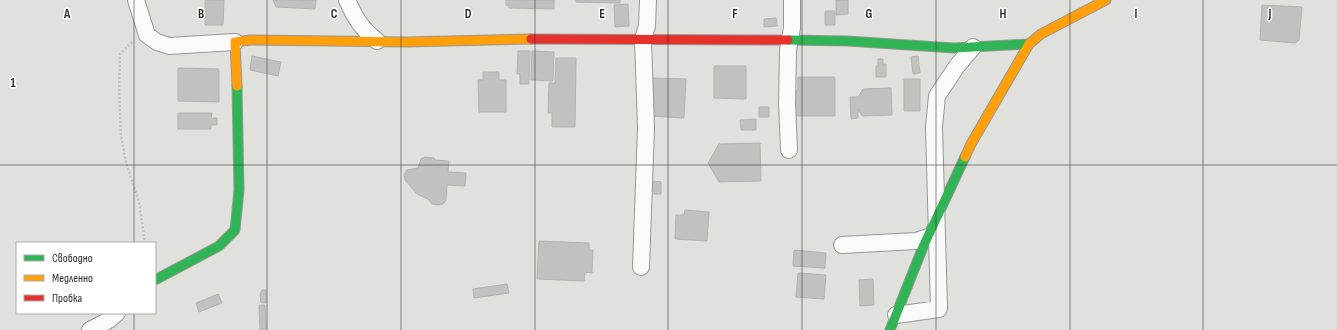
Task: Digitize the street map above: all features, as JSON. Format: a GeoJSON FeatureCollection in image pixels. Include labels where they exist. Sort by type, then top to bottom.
{"type":"FeatureCollection","features":[{"type":"Feature","properties":{"kind":"street"},"geometry":{"type":"LineString","coordinates":[[136,0],[147,35],[157,42],[170,46],[250,40],[407,42],[574,38],[847,41],[954,48],[1029,44]]}},
{"type":"Feature","properties":{"kind":"street"},"geometry":{"type":"LineString","coordinates":[[347,0],[354,15],[365,31],[376,41]]}},
{"type":"Feature","properties":{"kind":"street"},"geometry":{"type":"LineString","coordinates":[[641,267],[646,128],[643,39],[647,26],[648,0]]}},
{"type":"Feature","properties":{"kind":"street"},"geometry":{"type":"LineString","coordinates":[[789,150],[788,50],[792,28],[792,0]]}},
{"type":"Feature","properties":{"kind":"street"},"geometry":{"type":"LineString","coordinates":[[890,330],[928,237],[971,144],[1029,44],[1041,34],[1106,0]]}},
{"type":"Feature","properties":{"kind":"street"},"geometry":{"type":"LineString","coordinates":[[156,279],[219,246],[235,230],[239,190],[235,42]]}},
{"type":"Feature","properties":{"kind":"street"},"geometry":{"type":"LineString","coordinates":[[896,315],[939,309],[934,127],[937,96],[957,66],[973,47]]}},
{"type":"Feature","properties":{"kind":"street"},"geometry":{"type":"LineString","coordinates":[[842,244],[916,241],[928,237]]}},
{"type":"Feature","properties":{"kind":"street"},"geometry":{"type":"LineString","coordinates":[[90,330],[109,320],[116,314]]}},
{"type":"Feature","properties":{"kind":"path"},"geometry":{"type":"LineString","coordinates":[[145,242],[139,202],[126,163],[121,135],[119,90],[120,54],[134,40],[147,35]]}},
{"type":"Feature","properties":{"kind":"building"},"geometry":{"type":"Polygon","coordinates":[[[205,0],[224,0],[223,25],[205,25],[205,0]]]}},
{"type":"Feature","properties":{"kind":"building"},"geometry":{"type":"Polygon","coordinates":[[[273,0],[316,0],[315,9],[276,7],[273,0]]]}},
{"type":"Feature","properties":{"kind":"building"},"geometry":{"type":"Polygon","coordinates":[[[506,0],[554,0],[554,9],[509,8],[509,6],[506,5],[506,0]]]}},
{"type":"Feature","properties":{"kind":"building"},"geometry":{"type":"Polygon","coordinates":[[[576,0],[620,0],[620,3],[576,2],[576,0]]]}},
{"type":"Feature","properties":{"kind":"building"},"geometry":{"type":"Polygon","coordinates":[[[836,0],[848,0],[848,14],[836,15],[836,0]]]}},
{"type":"Feature","properties":{"kind":"building"},"geometry":{"type":"Polygon","coordinates":[[[628,4],[629,26],[615,27],[614,5],[628,4]]]}},
{"type":"Feature","properties":{"kind":"building"},"geometry":{"type":"Polygon","coordinates":[[[1262,5],[1302,7],[1299,40],[1295,43],[1260,40],[1262,5]]]}},
{"type":"Feature","properties":{"kind":"building"},"geometry":{"type":"Polygon","coordinates":[[[825,11],[835,11],[835,25],[825,25],[825,11]]]}},
{"type":"Feature","properties":{"kind":"building"},"geometry":{"type":"Polygon","coordinates":[[[776,18],[777,26],[764,27],[764,19],[776,18]]]}},
{"type":"Feature","properties":{"kind":"building"},"geometry":{"type":"Polygon","coordinates":[[[518,51],[530,51],[529,84],[520,84],[520,74],[517,74],[518,51]]]}},
{"type":"Feature","properties":{"kind":"building"},"geometry":{"type":"Polygon","coordinates":[[[532,51],[554,52],[553,81],[531,80],[532,51]]]}},
{"type":"Feature","properties":{"kind":"building"},"geometry":{"type":"Polygon","coordinates":[[[252,56],[281,62],[278,76],[250,70],[252,56]]]}},
{"type":"Feature","properties":{"kind":"building"},"geometry":{"type":"Polygon","coordinates":[[[918,56],[920,73],[913,74],[911,57],[918,56]]]}},
{"type":"Feature","properties":{"kind":"building"},"geometry":{"type":"Polygon","coordinates":[[[556,58],[576,58],[575,127],[552,127],[552,113],[548,113],[549,83],[555,83],[556,58]]]}},
{"type":"Feature","properties":{"kind":"building"},"geometry":{"type":"Polygon","coordinates":[[[878,59],[883,59],[883,64],[886,64],[886,77],[876,77],[876,66],[878,66],[878,59]]]}},
{"type":"Feature","properties":{"kind":"building"},"geometry":{"type":"Polygon","coordinates":[[[714,66],[746,66],[746,99],[714,98],[714,66]]]}},
{"type":"Feature","properties":{"kind":"building"},"geometry":{"type":"Polygon","coordinates":[[[178,68],[219,69],[219,102],[178,101],[178,68]]]}},
{"type":"Feature","properties":{"kind":"building"},"geometry":{"type":"Polygon","coordinates":[[[483,72],[499,72],[499,80],[506,80],[506,112],[479,112],[478,80],[483,80],[483,72]]]}},
{"type":"Feature","properties":{"kind":"building"},"geometry":{"type":"Polygon","coordinates":[[[798,77],[835,77],[835,116],[797,116],[790,103],[798,89],[798,77]]]}},
{"type":"Feature","properties":{"kind":"building"},"geometry":{"type":"Polygon","coordinates":[[[652,78],[686,79],[684,118],[650,116],[652,78]]]}},
{"type":"Feature","properties":{"kind":"building"},"geometry":{"type":"Polygon","coordinates":[[[904,79],[920,79],[920,111],[904,111],[904,79]]]}},
{"type":"Feature","properties":{"kind":"building"},"geometry":{"type":"Polygon","coordinates":[[[891,88],[892,115],[862,116],[858,109],[858,118],[851,119],[850,97],[858,97],[863,89],[891,88]]]}},
{"type":"Feature","properties":{"kind":"building"},"geometry":{"type":"Polygon","coordinates":[[[759,107],[769,107],[769,117],[759,117],[759,107]]]}},
{"type":"Feature","properties":{"kind":"building"},"geometry":{"type":"Polygon","coordinates":[[[178,113],[212,113],[211,118],[217,118],[217,125],[211,125],[211,129],[178,129],[178,113]]]}},
{"type":"Feature","properties":{"kind":"building"},"geometry":{"type":"Polygon","coordinates":[[[756,119],[756,130],[741,130],[740,120],[756,119]]]}},
{"type":"Feature","properties":{"kind":"building"},"geometry":{"type":"Polygon","coordinates":[[[760,143],[761,181],[719,182],[708,163],[719,144],[760,143]]]}},
{"type":"Feature","properties":{"kind":"building"},"geometry":{"type":"Polygon","coordinates":[[[425,157],[434,158],[435,160],[449,161],[448,172],[466,173],[465,186],[447,185],[446,200],[443,204],[432,204],[428,199],[417,194],[405,180],[404,175],[407,170],[418,168],[421,159],[425,157]]]}},
{"type":"Feature","properties":{"kind":"building"},"geometry":{"type":"Polygon","coordinates":[[[652,181],[661,182],[661,194],[654,194],[654,191],[652,191],[652,181]]]}},
{"type":"Feature","properties":{"kind":"building"},"geometry":{"type":"Polygon","coordinates":[[[685,210],[709,212],[707,241],[675,239],[676,215],[684,215],[685,210]]]}},
{"type":"Feature","properties":{"kind":"building"},"geometry":{"type":"Polygon","coordinates":[[[539,241],[589,243],[589,250],[593,250],[592,273],[585,272],[584,281],[537,279],[539,241]]]}},
{"type":"Feature","properties":{"kind":"building"},"geometry":{"type":"Polygon","coordinates":[[[794,250],[826,253],[825,268],[793,266],[794,250]]]}},
{"type":"Feature","properties":{"kind":"building"},"geometry":{"type":"Polygon","coordinates":[[[798,273],[826,275],[824,299],[796,297],[798,273]]]}},
{"type":"Feature","properties":{"kind":"building"},"geometry":{"type":"Polygon","coordinates":[[[873,279],[874,305],[860,306],[859,280],[873,279]]]}},
{"type":"Feature","properties":{"kind":"building"},"geometry":{"type":"Polygon","coordinates":[[[507,284],[509,293],[474,298],[473,289],[507,284]]]}},
{"type":"Feature","properties":{"kind":"building"},"geometry":{"type":"Polygon","coordinates":[[[262,290],[266,290],[266,303],[261,303],[260,294],[262,290]]]}},
{"type":"Feature","properties":{"kind":"building"},"geometry":{"type":"Polygon","coordinates":[[[218,294],[222,303],[199,312],[196,303],[218,294]]]}},
{"type":"Feature","properties":{"kind":"building"},"geometry":{"type":"Polygon","coordinates":[[[259,305],[265,305],[266,330],[260,330],[259,305]]]}},
{"type":"Feature","properties":{"kind":"traffic: fast"},"geometry":{"type":"LineString","coordinates":[[788,40],[847,41],[954,48],[1029,44]]}},
{"type":"Feature","properties":{"kind":"traffic: fast"},"geometry":{"type":"LineString","coordinates":[[156,279],[219,246],[235,230],[239,190],[237,86]]}},
{"type":"Feature","properties":{"kind":"traffic: fast"},"geometry":{"type":"LineString","coordinates":[[890,330],[923,247],[965,157]]}},
{"type":"Feature","properties":{"kind":"traffic: slow"},"geometry":{"type":"LineString","coordinates":[[965,157],[1029,44],[1041,34],[1106,0]]}},
{"type":"Feature","properties":{"kind":"traffic: slow"},"geometry":{"type":"LineString","coordinates":[[237,86],[235,42],[250,40],[407,42],[531,39]]}},
{"type":"Feature","properties":{"kind":"traffic: jam"},"geometry":{"type":"LineString","coordinates":[[531,39],[788,40]]}}]}
